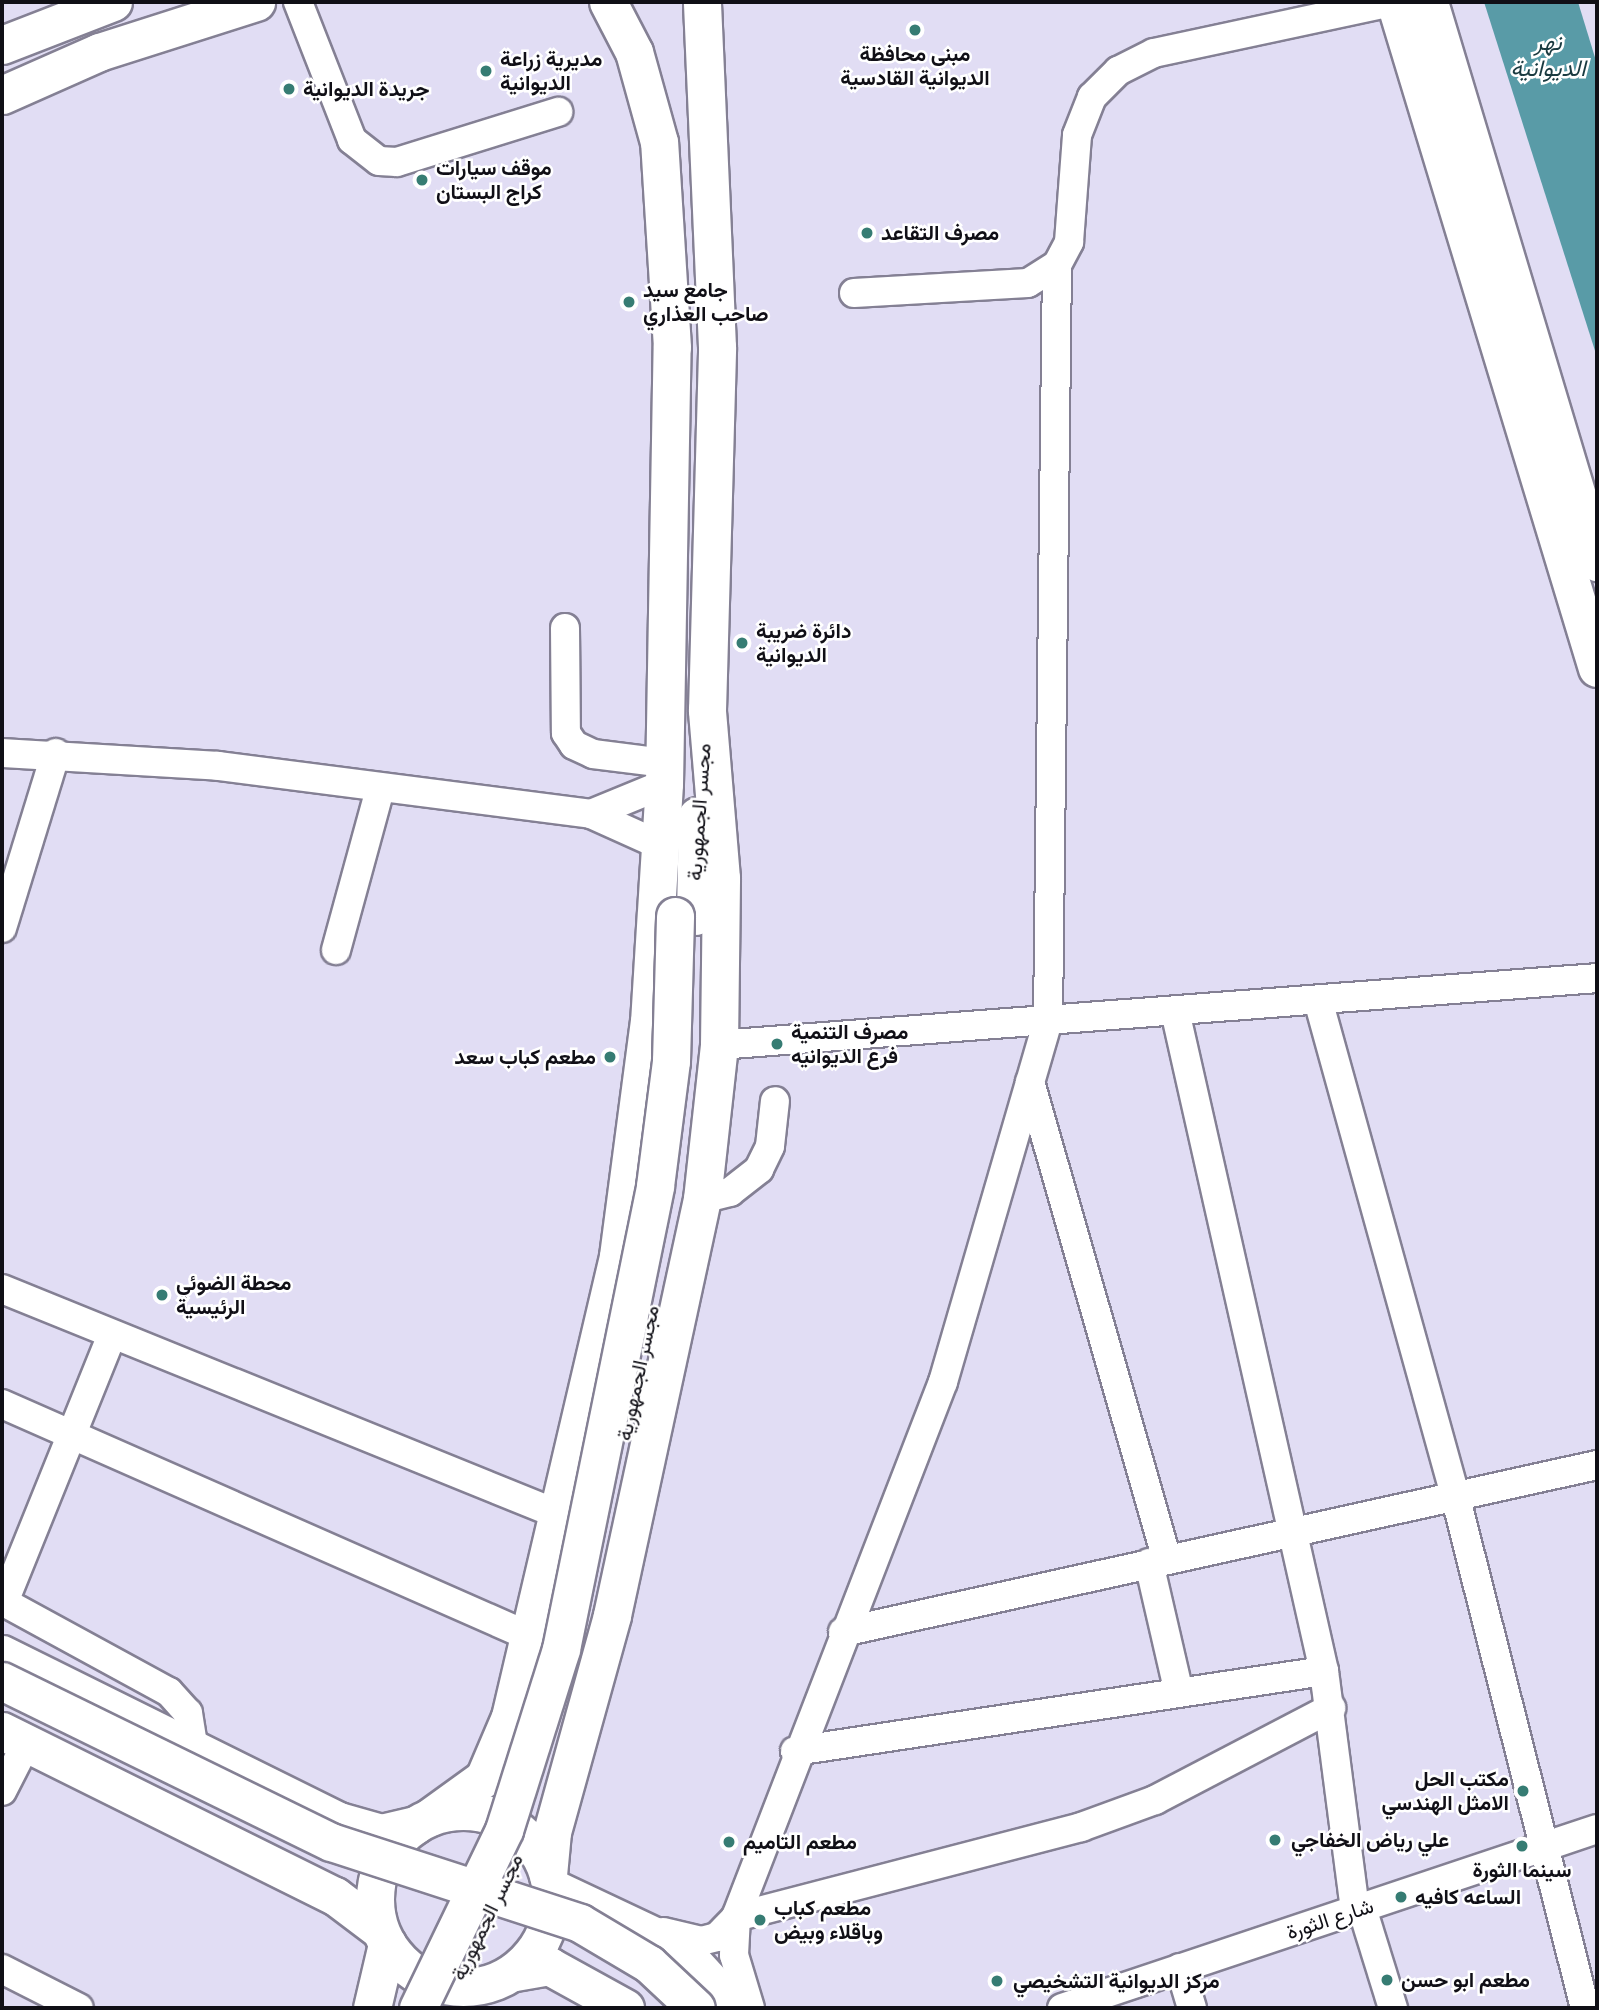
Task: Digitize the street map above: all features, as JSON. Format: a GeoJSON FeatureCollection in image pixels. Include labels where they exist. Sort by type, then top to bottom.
{"type":"FeatureCollection","features":[{"type":"Feature","properties":{"kind":"main road"},"geometry":{"type":"LineString","coordinates":[[2,45],[113,2]]}},
{"type":"Feature","properties":{"kind":"main road"},"geometry":{"type":"LineString","coordinates":[[2,95],[99,51],[256,2]]}},
{"type":"Feature","properties":{"kind":"main road"},"geometry":{"type":"LineString","coordinates":[[372,2008],[384,1937],[375,1900],[380,1871],[393,1845],[423,1821],[471,1791],[496,1760],[531,1637],[560,1515],[632,1178],[662,846],[672,347],[659,142],[634,52],[608,2]]}},
{"type":"Feature","properties":{"kind":"main road"},"geometry":{"type":"LineString","coordinates":[[14,1738],[343,1901],[426,1979],[471,1998],[514,1972],[543,1938],[551,1909],[549,1877],[552,1832],[612,1615],[702,1199],[719,1045],[721,878],[706,710],[717,347],[702,2]]}},
{"type":"Feature","properties":{"kind":"main road"},"geometry":{"type":"LineString","coordinates":[[1393,2],[1597,668]]}},
{"type":"Feature","properties":{"kind":"main road"},"geometry":{"type":"LineString","coordinates":[[1429,2],[1597,562]]}},
{"type":"Feature","properties":{"kind":"main road","name":"مجسر الجمهورية"},"geometry":{"type":"LineString","coordinates":[[418,2008],[504,1830],[561,1649],[659,1162],[706,710]]}},
{"type":"Feature","properties":{"kind":"main road","name":"مجسر الجمهورية"},"geometry":{"type":"LineString","coordinates":[[442,2008],[529,1826],[576,1670],[687,1128],[685,916],[665,766]]}},
{"type":"Feature","properties":{"kind":"main road"},"geometry":{"type":"LineString","coordinates":[[2,1654],[360,1829],[381,1833],[462,1811],[494,1816],[533,1845],[549,1877],[573,1903],[636,1924],[680,1948],[735,2008]]}},
{"type":"Feature","properties":{"kind":"main road"},"geometry":{"type":"LineString","coordinates":[[2,1681],[331,1842],[580,1923],[649,1964],[696,2008]]}},
{"type":"Feature","properties":{"kind":"main road"},"geometry":{"type":"LineString","coordinates":[[2,1704],[358,1872],[566,1940],[611,1964],[668,2008]]}},
{"type":"Feature","properties":{"kind":"main road"},"geometry":{"type":"LineString","coordinates":[[514,1972],[549,1966],[625,2008]]}},
{"type":"Feature","properties":{"kind":"street"},"geometry":{"type":"LineString","coordinates":[[298,2],[352,140],[379,161],[397,163],[558,112]]}},
{"type":"Feature","properties":{"kind":"street"},"geometry":{"type":"LineString","coordinates":[[750,2008],[734,1955],[736,1917],[795,1751],[943,1382],[1048,1020],[1057,265],[1076,207],[1077,135],[1092,97],[1118,71],[1154,53],[1393,2]]}},
{"type":"Feature","properties":{"kind":"street"},"geometry":{"type":"LineString","coordinates":[[854,293],[1028,283],[1057,265]]}},
{"type":"Feature","properties":{"kind":"street"},"geometry":{"type":"LineString","coordinates":[[565,628],[566,733],[575,745],[593,754],[665,766]]}},
{"type":"Feature","properties":{"kind":"street"},"geometry":{"type":"LineString","coordinates":[[2,753],[56,753],[591,814],[662,846]]}},
{"type":"Feature","properties":{"kind":"street"},"geometry":{"type":"LineString","coordinates":[[2,928],[56,753]]}},
{"type":"Feature","properties":{"kind":"street"},"geometry":{"type":"LineString","coordinates":[[591,814],[665,766]]}},
{"type":"Feature","properties":{"kind":"street"},"geometry":{"type":"LineString","coordinates":[[336,950],[380,789]]}},
{"type":"Feature","properties":{"kind":"street"},"geometry":{"type":"LineString","coordinates":[[719,1045],[1597,978]]}},
{"type":"Feature","properties":{"kind":"street"},"geometry":{"type":"LineString","coordinates":[[1318,1000],[1455,1495],[1541,1850],[1585,2008]]}},
{"type":"Feature","properties":{"kind":"street"},"geometry":{"type":"LineString","coordinates":[[1175,1011],[1296,1532],[1331,1708],[1359,1909],[1393,2008]]}},
{"type":"Feature","properties":{"kind":"street"},"geometry":{"type":"LineString","coordinates":[[1030,1083],[1158,1561],[1179,1693]]}},
{"type":"Feature","properties":{"kind":"street"},"geometry":{"type":"LineString","coordinates":[[702,1199],[730,1192],[759,1169],[770,1146],[775,1101]]}},
{"type":"Feature","properties":{"kind":"street"},"geometry":{"type":"LineString","coordinates":[[2,1289],[560,1515]]}},
{"type":"Feature","properties":{"kind":"street"},"geometry":{"type":"LineString","coordinates":[[112,1335],[70,1432],[3,1602],[169,1692],[188,1713],[194,1749]]}},
{"type":"Feature","properties":{"kind":"street"},"geometry":{"type":"LineString","coordinates":[[2,1404],[531,1637]]}},
{"type":"Feature","properties":{"kind":"street"},"geometry":{"type":"LineString","coordinates":[[843,1632],[1597,1465]]}},
{"type":"Feature","properties":{"kind":"street"},"geometry":{"type":"LineString","coordinates":[[795,1751],[1324,1671]]}},
{"type":"Feature","properties":{"kind":"street"},"geometry":{"type":"LineString","coordinates":[[636,1924],[701,1941],[718,1937],[736,1917],[1081,1827],[1155,1800],[1331,1708]]}},
{"type":"Feature","properties":{"kind":"street"},"geometry":{"type":"LineString","coordinates":[[2,1791],[14,1738]]}},
{"type":"Feature","properties":{"kind":"street","name":"شارع الثورة"},"geometry":{"type":"LineString","coordinates":[[1062,2008],[1093,2003],[1180,1968],[1541,1850],[1597,1829]]}},
{"type":"Feature","properties":{"kind":"street"},"geometry":{"type":"LineString","coordinates":[[1180,1968],[1192,2008]]}},
{"type":"Feature","properties":{"kind":"street"},"geometry":{"type":"LineString","coordinates":[[2,1969],[79,2008]]}},
{"type":"Feature","properties":{"kind":"water","name":"نهر الديوانية"},"geometry":{"type":"Polygon","coordinates":[[[1484,2],[1578,2],[1597,64],[1597,357],[1484,2]]]}},
{"type":"Feature","properties":{"kind":"place","name":"مبنى محافظة الديوانية القادسية"},"geometry":{"type":"Point","coordinates":[915,30]}},
{"type":"Feature","properties":{"kind":"place","name":"مديرية زراعة الديوانية"},"geometry":{"type":"Point","coordinates":[486,71]}},
{"type":"Feature","properties":{"kind":"place","name":"جريدة الديوانية"},"geometry":{"type":"Point","coordinates":[289,89]}},
{"type":"Feature","properties":{"kind":"place","name":"موقف سيارات كراج البستان"},"geometry":{"type":"Point","coordinates":[422,180]}},
{"type":"Feature","properties":{"kind":"place","name":"مصرف التقاعد"},"geometry":{"type":"Point","coordinates":[867,233]}},
{"type":"Feature","properties":{"kind":"place","name":"جامع سيد صاحب العذاري"},"geometry":{"type":"Point","coordinates":[629,302]}},
{"type":"Feature","properties":{"kind":"place","name":"دائرة ضريبة الديوانية"},"geometry":{"type":"Point","coordinates":[742,643]}},
{"type":"Feature","properties":{"kind":"place","name":"مصرف التنمية فرع الديوانيه"},"geometry":{"type":"Point","coordinates":[777,1044]}},
{"type":"Feature","properties":{"kind":"place","name":"مطعم كباب سعد"},"geometry":{"type":"Point","coordinates":[610,1057]}},
{"type":"Feature","properties":{"kind":"place","name":"محطة الضوئي الرئيسية"},"geometry":{"type":"Point","coordinates":[162,1295]}},
{"type":"Feature","properties":{"kind":"place","name":"مكتب الحل الامثل الهندسي"},"geometry":{"type":"Point","coordinates":[1523,1791]}},
{"type":"Feature","properties":{"kind":"place","name":"علي رياض الخفاجي"},"geometry":{"type":"Point","coordinates":[1275,1840]}},
{"type":"Feature","properties":{"kind":"place","name":"مطعم التاميم"},"geometry":{"type":"Point","coordinates":[729,1842]}},
{"type":"Feature","properties":{"kind":"place","name":"سينما الثورة"},"geometry":{"type":"Point","coordinates":[1522,1846]}},
{"type":"Feature","properties":{"kind":"place","name":"الساعه كافيه"},"geometry":{"type":"Point","coordinates":[1401,1897]}},
{"type":"Feature","properties":{"kind":"place","name":"مطعم كباب وباقلاء وبيض"},"geometry":{"type":"Point","coordinates":[760,1920]}},
{"type":"Feature","properties":{"kind":"place","name":"مطعم ابو حسن"},"geometry":{"type":"Point","coordinates":[1387,1980]}},
{"type":"Feature","properties":{"kind":"place","name":"مركز الديوانية التشخيصي"},"geometry":{"type":"Point","coordinates":[997,1981]}}]}
